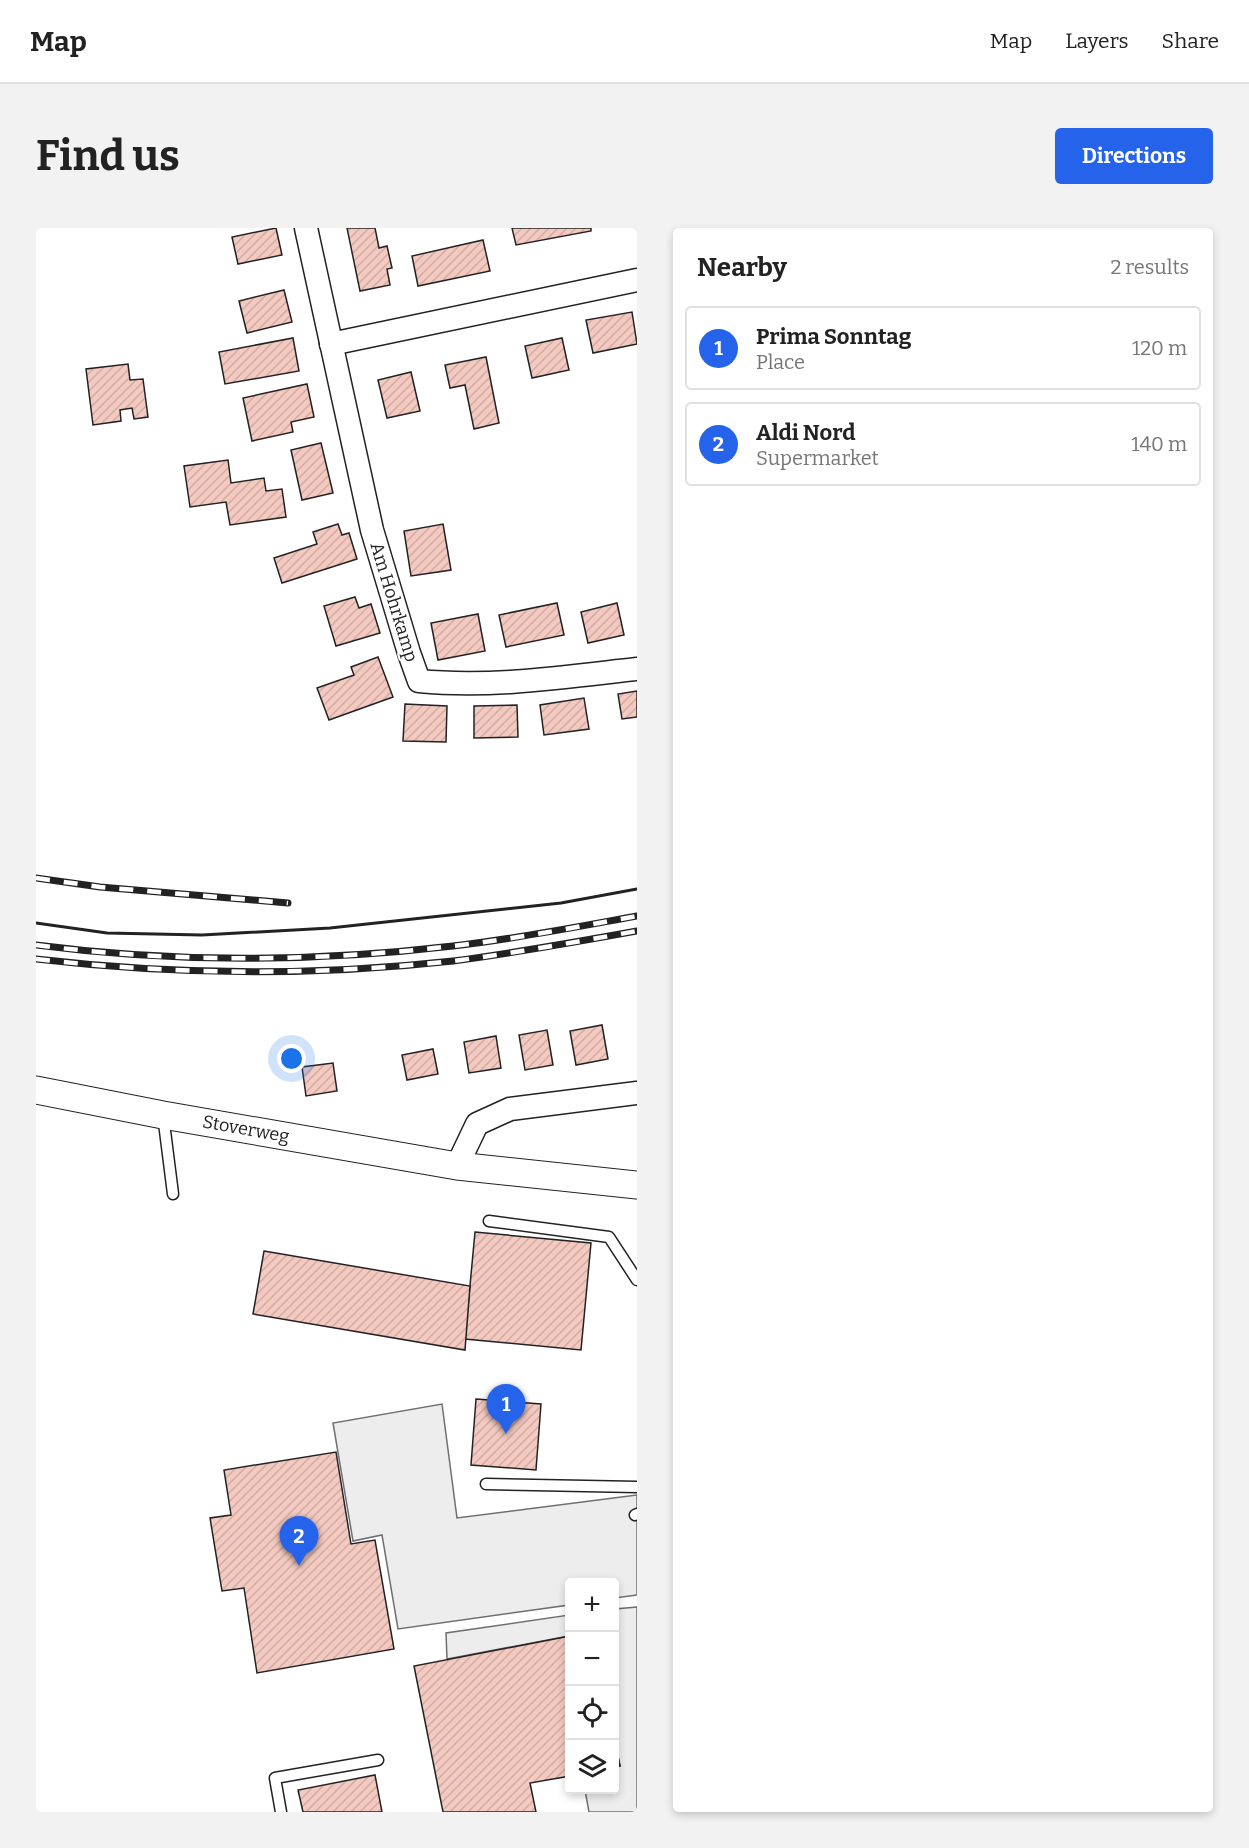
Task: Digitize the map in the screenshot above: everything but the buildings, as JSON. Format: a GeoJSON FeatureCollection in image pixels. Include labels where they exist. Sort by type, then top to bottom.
{"type":"FeatureCollection","features":[{"type":"Feature","properties":{"kind":"street","name":"Am Hohrkamp"},"geometry":{"type":"LineString","coordinates":[[306,228],[372,530],[419,681],[439,683],[531,681],[637,669]]}},
{"type":"Feature","properties":{"kind":"street"},"geometry":{"type":"LineString","coordinates":[[331,344],[637,280]]}},
{"type":"Feature","properties":{"kind":"street","name":"Stoverweg"},"geometry":{"type":"LineString","coordinates":[[36,1090],[163,1115],[458,1166],[637,1185]]}},
{"type":"Feature","properties":{"kind":"street"},"geometry":{"type":"LineString","coordinates":[[458,1166],[477,1124],[510,1109],[637,1093]]}},
{"type":"Feature","properties":{"kind":"lane"},"geometry":{"type":"LineString","coordinates":[[163,1115],[173,1194]]}},
{"type":"Feature","properties":{"kind":"lane"},"geometry":{"type":"LineString","coordinates":[[489,1221],[609,1237],[637,1280]]}},
{"type":"Feature","properties":{"kind":"lane"},"geometry":{"type":"LineString","coordinates":[[486,1484],[637,1487]]}},
{"type":"Feature","properties":{"kind":"lane"},"geometry":{"type":"LineString","coordinates":[[281,1812],[275,1778],[378,1760]]}},
{"type":"Feature","properties":{"kind":"shaded area"},"geometry":{"type":"Polygon","coordinates":[[[442,1404],[457,1518],[637,1495],[637,1595],[619,1597],[619,1578],[565,1578],[565,1606],[398,1629],[382,1535],[353,1541],[333,1423],[442,1404]]]}},
{"type":"Feature","properties":{"kind":"shaded area"},"geometry":{"type":"Polygon","coordinates":[[[637,1607],[637,1812],[589,1812],[586,1794],[619,1794],[619,1609],[637,1607]]]}},
{"type":"Feature","properties":{"kind":"shaded area"},"geometry":{"type":"Polygon","coordinates":[[[565,1616],[565,1637],[447,1659],[446,1633],[565,1616]]]}},
{"type":"Feature","properties":{"kind":"railway"},"geometry":{"type":"LineString","coordinates":[[36,878],[100,887],[288,903]]}},
{"type":"Feature","properties":{"kind":"railway"},"geometry":{"type":"LineString","coordinates":[[36,945],[88,951],[192,957],[349,955],[476,943],[637,916]]}},
{"type":"Feature","properties":{"kind":"railway"},"geometry":{"type":"LineString","coordinates":[[36,959],[192,971],[349,969],[453,961],[637,931]]}},
{"type":"Feature","properties":{"kind":"wall"},"geometry":{"type":"LineString","coordinates":[[36,923],[107,933],[202,935],[330,928],[561,903],[637,889]]}},
{"type":"Feature","properties":{"kind":"place","name":"Prima Sonntag"},"geometry":{"type":"Point","coordinates":[506,1434]}},
{"type":"Feature","properties":{"kind":"place","name":"Aldi Nord"},"geometry":{"type":"Point","coordinates":[299,1566]}}]}
